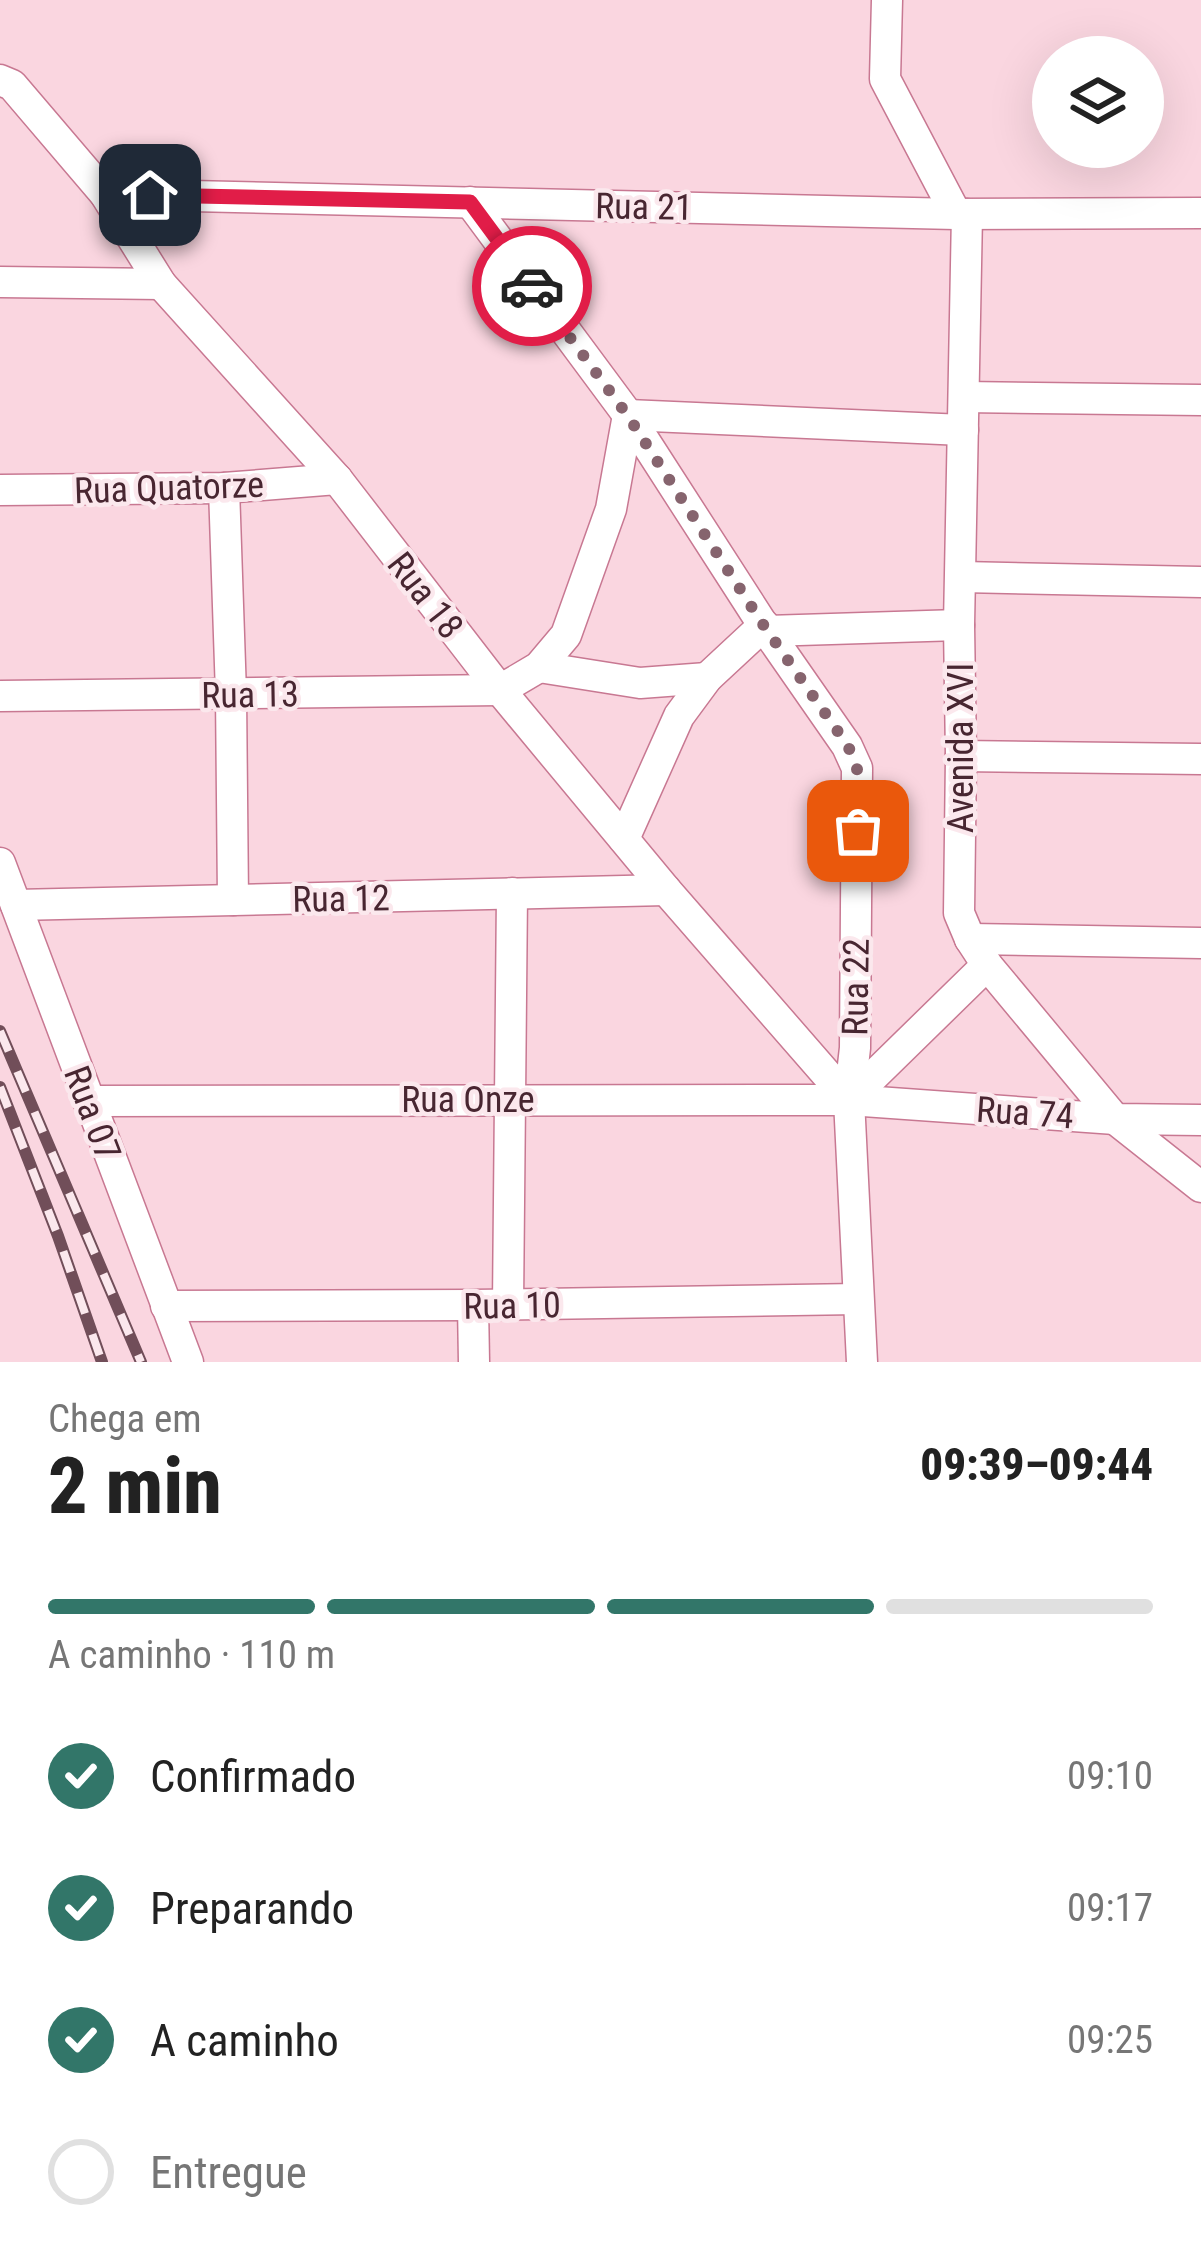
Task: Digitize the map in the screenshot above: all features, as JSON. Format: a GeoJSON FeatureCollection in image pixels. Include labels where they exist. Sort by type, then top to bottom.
{"type":"FeatureCollection","features":[{"type":"Feature","properties":{"kind":"street","name":"Avenida XVI"},"geometry":{"type":"LineString","coordinates":[[887,0],[885,79],[962,214],[959,913],[987,965],[1115,1119],[1201,1187]]}},
{"type":"Feature","properties":{"kind":"street","name":"Rua 18"},"geometry":{"type":"LineString","coordinates":[[6,82],[105,194],[161,284],[337,479],[500,690],[849,1100]]}},
{"type":"Feature","properties":{"kind":"street","name":"Rua 21"},"geometry":{"type":"LineString","coordinates":[[105,194],[962,214],[1201,213]]}},
{"type":"Feature","properties":{"kind":"street","name":"Rua 22"},"geometry":{"type":"LineString","coordinates":[[470,202],[628,416],[848,746],[857,768],[855,1048],[849,1100],[862,1362]]}},
{"type":"Feature","properties":{"kind":"street"},"geometry":{"type":"LineString","coordinates":[[0,282],[161,284]]}},
{"type":"Feature","properties":{"kind":"street"},"geometry":{"type":"LineString","coordinates":[[964,397],[1201,400]]}},
{"type":"Feature","properties":{"kind":"street"},"geometry":{"type":"LineString","coordinates":[[500,690],[539,667],[566,635],[611,509],[628,416],[963,430]]}},
{"type":"Feature","properties":{"kind":"street","name":"Rua Quatorze"},"geometry":{"type":"LineString","coordinates":[[0,490],[224,488],[337,479]]}},
{"type":"Feature","properties":{"kind":"street"},"geometry":{"type":"LineString","coordinates":[[224,488],[233,900]]}},
{"type":"Feature","properties":{"kind":"street"},"geometry":{"type":"LineString","coordinates":[[962,577],[1201,582]]}},
{"type":"Feature","properties":{"kind":"street"},"geometry":{"type":"LineString","coordinates":[[624,839],[679,716],[707,678],[766,628],[959,625]]}},
{"type":"Feature","properties":{"kind":"street"},"geometry":{"type":"LineString","coordinates":[[539,667],[640,683],[707,678]]}},
{"type":"Feature","properties":{"kind":"street","name":"Rua 13"},"geometry":{"type":"LineString","coordinates":[[0,696],[500,690]]}},
{"type":"Feature","properties":{"kind":"street"},"geometry":{"type":"LineString","coordinates":[[962,756],[1201,760]]}},
{"type":"Feature","properties":{"kind":"street","name":"Rua 07"},"geometry":{"type":"LineString","coordinates":[[0,862],[188,1362]]}},
{"type":"Feature","properties":{"kind":"street","name":"Rua 12"},"geometry":{"type":"LineString","coordinates":[[16,905],[666,890]]}},
{"type":"Feature","properties":{"kind":"street"},"geometry":{"type":"LineString","coordinates":[[508,1305],[512,893]]}},
{"type":"Feature","properties":{"kind":"street"},"geometry":{"type":"LineString","coordinates":[[970,939],[1201,943]]}},
{"type":"Feature","properties":{"kind":"street"},"geometry":{"type":"LineString","coordinates":[[849,1100],[987,965]]}},
{"type":"Feature","properties":{"kind":"street","name":"Rua Onze"},"geometry":{"type":"LineString","coordinates":[[88,1101],[849,1100]]}},
{"type":"Feature","properties":{"kind":"street","name":"Rua 74"},"geometry":{"type":"LineString","coordinates":[[849,1100],[1115,1119],[1201,1120]]}},
{"type":"Feature","properties":{"kind":"street","name":"Rua 10"},"geometry":{"type":"LineString","coordinates":[[166,1306],[858,1299]]}},
{"type":"Feature","properties":{"kind":"street"},"geometry":{"type":"LineString","coordinates":[[472,1305],[474,1362]]}},
{"type":"Feature","properties":{"kind":"railway"},"geometry":{"type":"LineString","coordinates":[[0,1031],[141,1362]]}},
{"type":"Feature","properties":{"kind":"railway"},"geometry":{"type":"LineString","coordinates":[[0,1087],[102,1362]]}},
{"type":"Feature","properties":{"kind":"way so far"},"geometry":{"type":"LineString","coordinates":[[532,286],[628,416],[848,746],[857,768],[858,831]]}},
{"type":"Feature","properties":{"kind":"route"},"geometry":{"type":"LineString","coordinates":[[150,195],[470,202],[532,286]]}}]}
